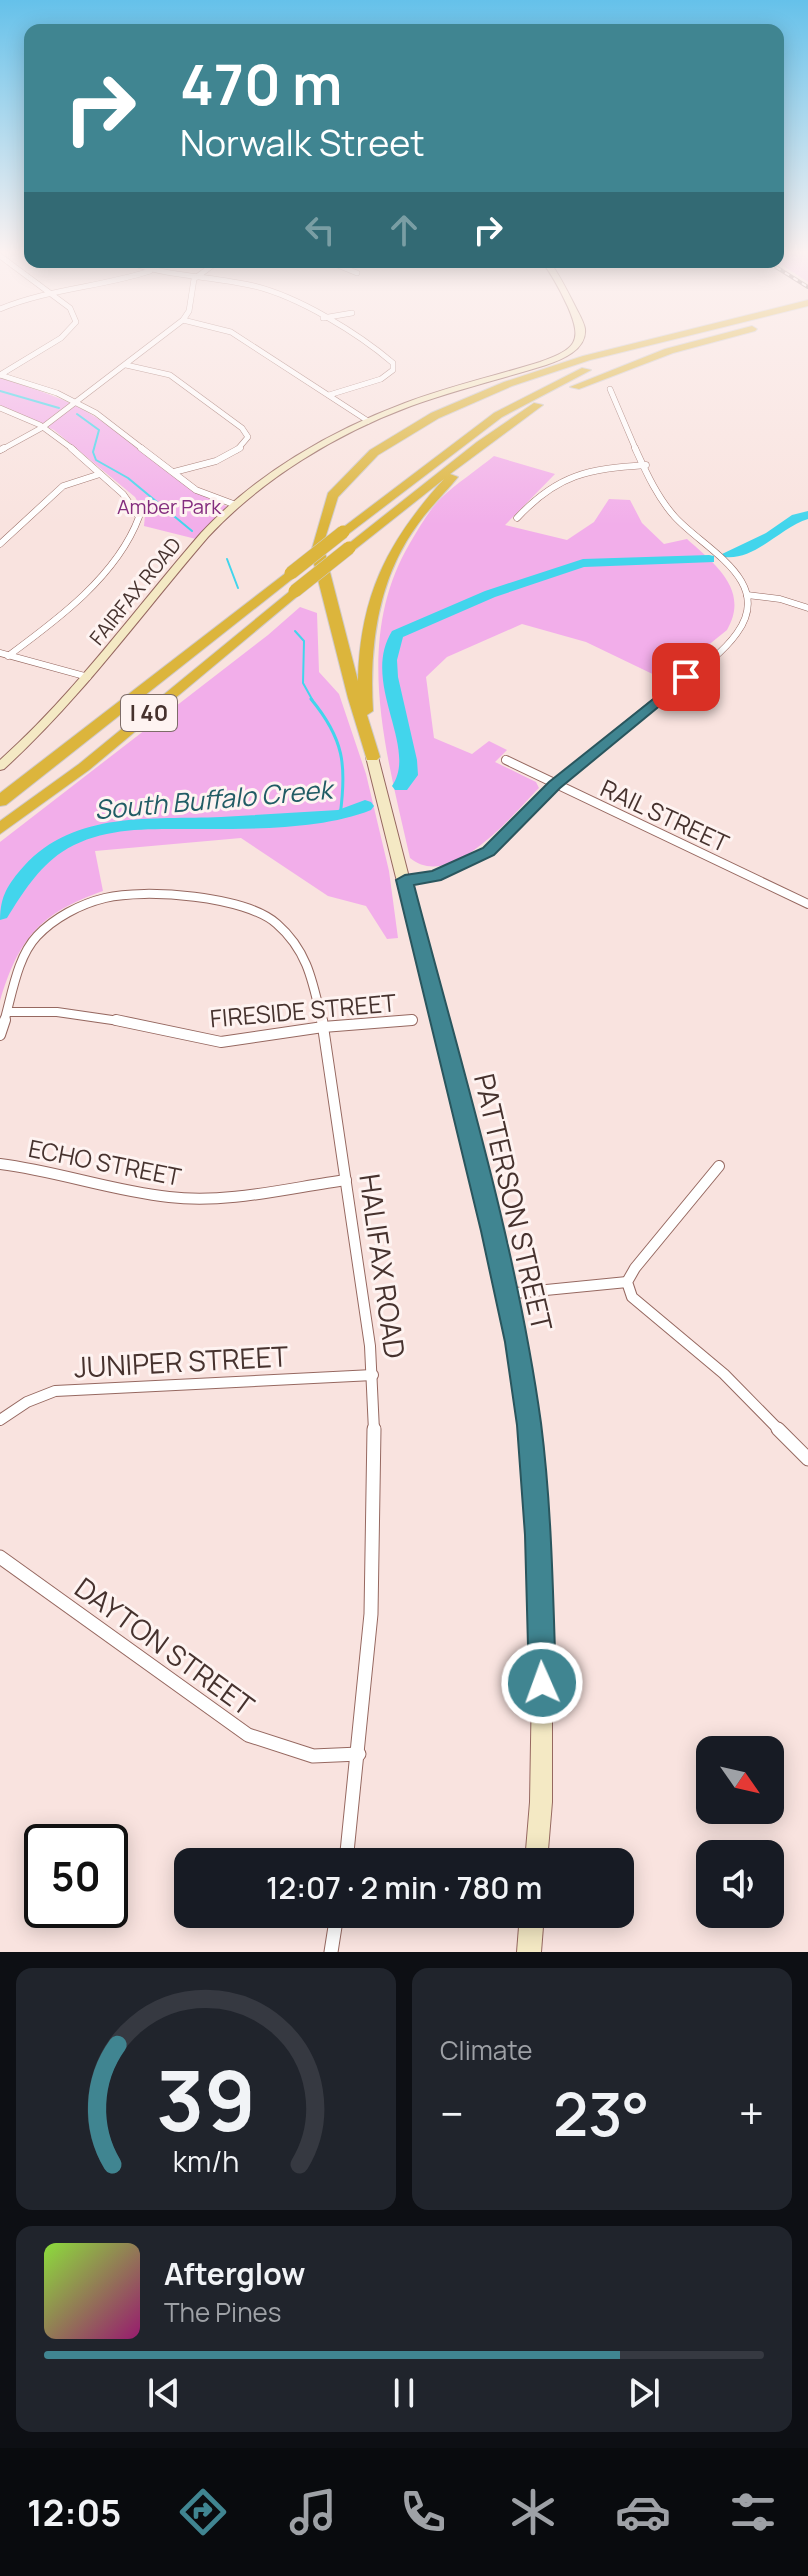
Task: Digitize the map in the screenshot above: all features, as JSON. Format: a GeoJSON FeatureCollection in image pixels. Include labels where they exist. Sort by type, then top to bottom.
{"type":"FeatureCollection","features":[{"type":"Feature","properties":{"kind":"highway"},"geometry":{"type":"LineString","coordinates":[[372,757],[351,687],[317,545],[325,508],[348,473],[385,441],[414,425],[527,377],[657,343]]}},
{"type":"Feature","properties":{"kind":"highway","name":"I 40"},"geometry":{"type":"LineString","coordinates":[[0,801],[467,436],[534,394],[630,353],[666,343]]}},
{"type":"Feature","properties":{"kind":"highway","name":"I 40"},"geometry":{"type":"LineString","coordinates":[[0,829],[84,767],[295,591],[509,423],[575,387],[627,365],[695,343]]}},
{"type":"Feature","properties":{"kind":"highway"},"geometry":{"type":"LineString","coordinates":[[372,757],[364,671],[370,619],[382,580],[411,524],[459,469],[509,423]]}},
{"type":"Feature","properties":{"kind":"street"},"geometry":{"type":"LineString","coordinates":[[0,375],[51,343]]}},
{"type":"Feature","properties":{"kind":"street"},"geometry":{"type":"LineString","coordinates":[[0,450],[43,427],[154,343]]}},
{"type":"Feature","properties":{"kind":"street"},"geometry":{"type":"LineString","coordinates":[[248,343],[368,421]]}},
{"type":"Feature","properties":{"kind":"street"},"geometry":{"type":"LineString","coordinates":[[329,395],[381,379],[393,370],[393,363],[362,343]]}},
{"type":"Feature","properties":{"kind":"street","name":"FAIRFAX ROAD"},"geometry":{"type":"LineString","coordinates":[[0,766],[48,721],[88,677],[193,549],[236,505],[292,463],[368,421],[437,394],[558,358],[576,343]]}},
{"type":"Feature","properties":{"kind":"street"},"geometry":{"type":"LineString","coordinates":[[126,365],[170,375],[242,428],[248,437],[243,447],[232,454],[174,472]]}},
{"type":"Feature","properties":{"kind":"street"},"geometry":{"type":"LineString","coordinates":[[0,375],[78,402],[196,490],[236,505]]}},
{"type":"Feature","properties":{"kind":"street"},"geometry":{"type":"LineString","coordinates":[[405,880],[435,876],[488,851],[554,785],[731,641],[747,614],[747,595],[733,568],[673,514],[610,389]]}},
{"type":"Feature","properties":{"kind":"street"},"geometry":{"type":"LineString","coordinates":[[0,408],[43,427],[134,504],[139,517],[131,540],[57,618],[4,655]]}},
{"type":"Feature","properties":{"kind":"street"},"geometry":{"type":"LineString","coordinates":[[517,518],[549,485],[563,477],[646,465]]}},
{"type":"Feature","properties":{"kind":"street"},"geometry":{"type":"LineString","coordinates":[[0,544],[63,486],[100,474]]}},
{"type":"Feature","properties":{"kind":"street"},"geometry":{"type":"LineString","coordinates":[[747,595],[780,599],[808,608]]}},
{"type":"Feature","properties":{"kind":"street"},"geometry":{"type":"LineString","coordinates":[[4,655],[88,677]]}},
{"type":"Feature","properties":{"kind":"street","name":"PATTERSON STREET"},"geometry":{"type":"LineString","coordinates":[[372,757],[506,1294],[529,1425],[538,1535],[542,1698],[537,1848]]}},
{"type":"Feature","properties":{"kind":"street","name":"RAIL STREET"},"geometry":{"type":"LineString","coordinates":[[506,760],[808,904]]}},
{"type":"Feature","properties":{"kind":"street","name":"HALIFAX ROAD"},"geometry":{"type":"LineString","coordinates":[[8,1012],[22,961],[35,938],[53,921],[104,898],[133,894],[212,898],[259,913],[276,922],[307,960],[323,1027],[373,1375],[374,1557],[359,1754],[348,1848]]}},
{"type":"Feature","properties":{"kind":"street"},"geometry":{"type":"LineString","coordinates":[[0,1035],[8,1012]]}},
{"type":"Feature","properties":{"kind":"street","name":"FIRESIDE STREET"},"geometry":{"type":"LineString","coordinates":[[8,1012],[57,1012],[120,1020],[221,1042],[323,1027],[412,1020]]}},
{"type":"Feature","properties":{"kind":"street","name":"ECHO STREET"},"geometry":{"type":"LineString","coordinates":[[0,1164],[72,1175],[169,1197],[205,1198],[346,1180]]}},
{"type":"Feature","properties":{"kind":"street"},"geometry":{"type":"LineString","coordinates":[[719,1166],[635,1268],[627,1282],[632,1297],[734,1383],[808,1459]]}},
{"type":"Feature","properties":{"kind":"street"},"geometry":{"type":"LineString","coordinates":[[506,1294],[627,1282]]}},
{"type":"Feature","properties":{"kind":"street","name":"JUNIPER STREET"},"geometry":{"type":"LineString","coordinates":[[0,1420],[27,1402],[55,1391],[373,1375]]}},
{"type":"Feature","properties":{"kind":"street","name":"DAYTON STREET"},"geometry":{"type":"LineString","coordinates":[[0,1557],[248,1735],[313,1756],[359,1754]]}},
{"type":"Feature","properties":{"kind":"street"},"geometry":{"type":"LineString","coordinates":[[331,1952],[335,1928]]}},
{"type":"Feature","properties":{"kind":"street"},"geometry":{"type":"LineString","coordinates":[[529,1952],[531,1928]]}},
{"type":"Feature","properties":{"kind":"green space","name":"Amber Park"},"geometry":{"type":"Polygon","coordinates":[[[0,378],[86,411],[176,479],[229,507],[196,539],[144,526],[145,515],[135,497],[54,430],[0,405],[0,378]]]}},
{"type":"Feature","properties":{"kind":"green space"},"geometry":{"type":"Polygon","coordinates":[[[494,456],[555,474],[505,525],[567,540],[594,522],[609,499],[630,500],[642,523],[664,544],[687,539],[718,568],[732,590],[733,616],[727,630],[665,680],[586,642],[522,624],[447,657],[426,677],[434,738],[472,754],[489,741],[507,750],[495,762],[536,782],[539,788],[480,846],[444,865],[426,866],[410,858],[392,779],[380,699],[378,659],[382,619],[392,580],[428,514],[447,492],[494,456]]]}},
{"type":"Feature","properties":{"kind":"green space"},"geometry":{"type":"Polygon","coordinates":[[[300,607],[317,613],[319,672],[339,694],[366,774],[389,871],[398,938],[387,939],[366,906],[328,896],[241,838],[95,851],[103,891],[63,909],[35,931],[15,960],[0,1001],[0,842],[300,607]]]}},
{"type":"Feature","properties":{"kind":"waterway"},"geometry":{"type":"LineString","coordinates":[[0,391],[59,408]]}},
{"type":"Feature","properties":{"kind":"waterway"},"geometry":{"type":"LineString","coordinates":[[77,414],[99,430],[93,452],[96,460],[128,478],[192,531]]}},
{"type":"Feature","properties":{"kind":"waterway","name":"South Buffalo Creek"},"geometry":{"type":"LineString","coordinates":[[729,554],[771,536],[797,518],[808,515]]}},
{"type":"Feature","properties":{"kind":"waterway"},"geometry":{"type":"LineString","coordinates":[[227,559],[238,588]]}},
{"type":"Feature","properties":{"kind":"waterway","name":"South Buffalo Creek"},"geometry":{"type":"LineString","coordinates":[[401,786],[409,775],[409,760],[390,677],[391,646],[397,634],[490,594],[583,563],[709,559]]}},
{"type":"Feature","properties":{"kind":"waterway"},"geometry":{"type":"LineString","coordinates":[[295,631],[304,641],[303,683],[313,701]]}},
{"type":"Feature","properties":{"kind":"waterway"},"geometry":{"type":"LineString","coordinates":[[311,699],[337,740],[343,767],[340,816]]}},
{"type":"Feature","properties":{"kind":"waterway","name":"South Buffalo Creek"},"geometry":{"type":"LineString","coordinates":[[0,913],[37,864],[56,848],[83,834],[140,824],[340,816],[365,806]]}},
{"type":"Feature","properties":{"kind":"route"},"geometry":{"type":"LineString","coordinates":[[542,1683],[538,1535],[529,1425],[516,1342],[492,1231],[405,880],[435,876],[488,851],[554,785],[686,677]]}}]}
